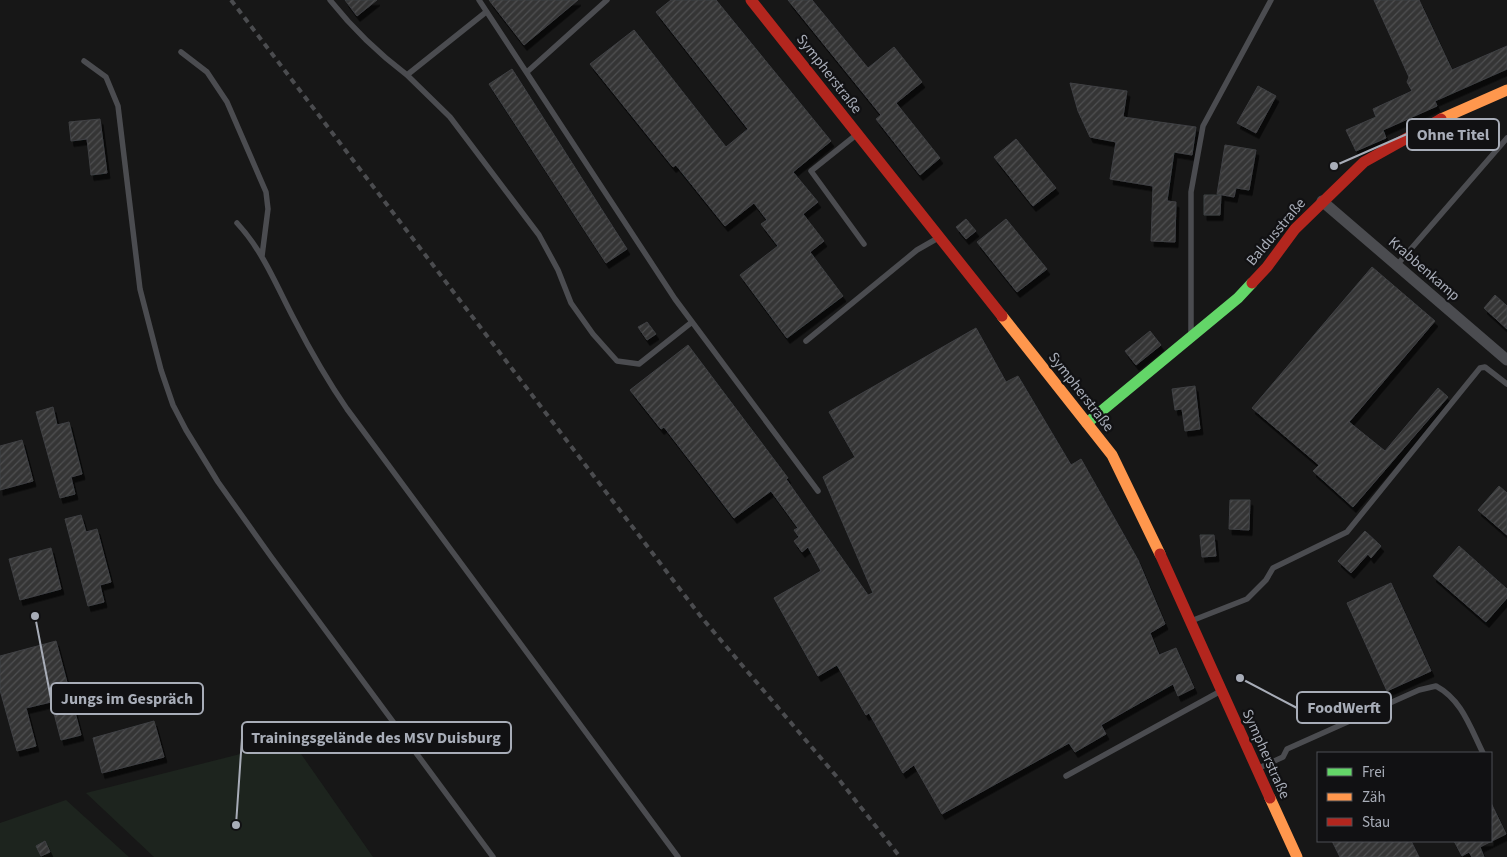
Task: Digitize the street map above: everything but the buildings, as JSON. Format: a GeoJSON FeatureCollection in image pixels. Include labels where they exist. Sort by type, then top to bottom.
{"type":"FeatureCollection","features":[{"type":"Feature","properties":{"kind":"street","name":"Sympherstraße"},"geometry":{"type":"LineString","coordinates":[[751,0],[1112,455],[1130,488],[1298,857]]}},
{"type":"Feature","properties":{"kind":"street","name":"Baldusstraße"},"geometry":{"type":"LineString","coordinates":[[1087,423],[1238,298],[1266,267],[1295,229],[1364,162],[1446,116],[1507,90]]}},
{"type":"Feature","properties":{"kind":"street","name":"Krabbenkamp"},"geometry":{"type":"LineString","coordinates":[[1322,201],[1507,360]]}},
{"type":"Feature","properties":{"kind":"lane"},"geometry":{"type":"LineString","coordinates":[[330,0],[350,25],[381,56],[407,75],[450,117],[539,235],[558,270],[571,303],[593,334],[617,361],[639,364],[692,322]]}},
{"type":"Feature","properties":{"kind":"lane"},"geometry":{"type":"LineString","coordinates":[[479,0],[566,129],[632,236],[692,322],[818,491]]}},
{"type":"Feature","properties":{"kind":"lane"},"geometry":{"type":"LineString","coordinates":[[526,72],[607,0]]}},
{"type":"Feature","properties":{"kind":"lane"},"geometry":{"type":"LineString","coordinates":[[1191,337],[1190,192],[1203,126],[1271,0]]}},
{"type":"Feature","properties":{"kind":"lane"},"geometry":{"type":"LineString","coordinates":[[407,75],[486,12]]}},
{"type":"Feature","properties":{"kind":"lane"},"geometry":{"type":"LineString","coordinates":[[181,52],[207,72],[227,102],[266,192],[268,209],[262,256]]}},
{"type":"Feature","properties":{"kind":"lane"},"geometry":{"type":"LineString","coordinates":[[84,61],[106,77],[118,106],[140,289],[161,370],[173,405],[213,474],[272,558],[493,857]]}},
{"type":"Feature","properties":{"kind":"lane"},"geometry":{"type":"LineString","coordinates":[[858,134],[811,171],[864,244]]}},
{"type":"Feature","properties":{"kind":"lane"},"geometry":{"type":"LineString","coordinates":[[1397,265],[1507,138]]}},
{"type":"Feature","properties":{"kind":"lane"},"geometry":{"type":"LineString","coordinates":[[237,223],[254,241],[297,325],[336,393],[678,857]]}},
{"type":"Feature","properties":{"kind":"lane"},"geometry":{"type":"LineString","coordinates":[[806,341],[917,250],[940,237]]}},
{"type":"Feature","properties":{"kind":"lane"},"geometry":{"type":"LineString","coordinates":[[1190,621],[1247,599],[1266,580],[1273,568],[1347,532],[1480,368],[1485,366],[1492,370],[1507,384]]}},
{"type":"Feature","properties":{"kind":"lane"},"geometry":{"type":"LineString","coordinates":[[1257,770],[1283,758],[1287,749],[1418,690],[1436,686],[1448,692],[1460,704],[1483,752]]}},
{"type":"Feature","properties":{"kind":"lane"},"geometry":{"type":"LineString","coordinates":[[1066,776],[1221,691]]}},
{"type":"Feature","properties":{"kind":"shaded area"},"geometry":{"type":"Polygon","coordinates":[[[292,741],[373,857],[154,857],[86,793],[292,741]]]}},
{"type":"Feature","properties":{"kind":"shaded area"},"geometry":{"type":"Polygon","coordinates":[[[66,800],[129,857],[0,857],[0,823],[66,800]]]}},
{"type":"Feature","properties":{"kind":"railway"},"geometry":{"type":"LineString","coordinates":[[231,0],[702,618],[837,777],[900,857]]}},
{"type":"Feature","properties":{"kind":"traffic: fast"},"geometry":{"type":"LineString","coordinates":[[1087,423],[1238,298],[1252,283]]}},
{"type":"Feature","properties":{"kind":"traffic: slow"},"geometry":{"type":"LineString","coordinates":[[1441,119],[1507,90]]}},
{"type":"Feature","properties":{"kind":"traffic: slow"},"geometry":{"type":"LineString","coordinates":[[1002,316],[1112,455],[1160,554]]}},
{"type":"Feature","properties":{"kind":"traffic: slow"},"geometry":{"type":"LineString","coordinates":[[1270,798],[1297,857]]}},
{"type":"Feature","properties":{"kind":"traffic: jam"},"geometry":{"type":"LineString","coordinates":[[751,0],[1002,316]]}},
{"type":"Feature","properties":{"kind":"traffic: jam"},"geometry":{"type":"LineString","coordinates":[[1252,283],[1267,267],[1295,229],[1364,162],[1441,119]]}},
{"type":"Feature","properties":{"kind":"traffic: jam"},"geometry":{"type":"LineString","coordinates":[[1160,554],[1270,798]]}},
{"type":"Feature","properties":{"kind":"place","name":"Ohne Titel"},"geometry":{"type":"Point","coordinates":[1334,166]}},
{"type":"Feature","properties":{"kind":"place","name":"Jungs im Gespräch"},"geometry":{"type":"Point","coordinates":[35,616]}},
{"type":"Feature","properties":{"kind":"place","name":"FoodWerft"},"geometry":{"type":"Point","coordinates":[1240,678]}},
{"type":"Feature","properties":{"kind":"place","name":"Trainingsgelände des MSV Duisburg"},"geometry":{"type":"Point","coordinates":[236,825]}}]}
